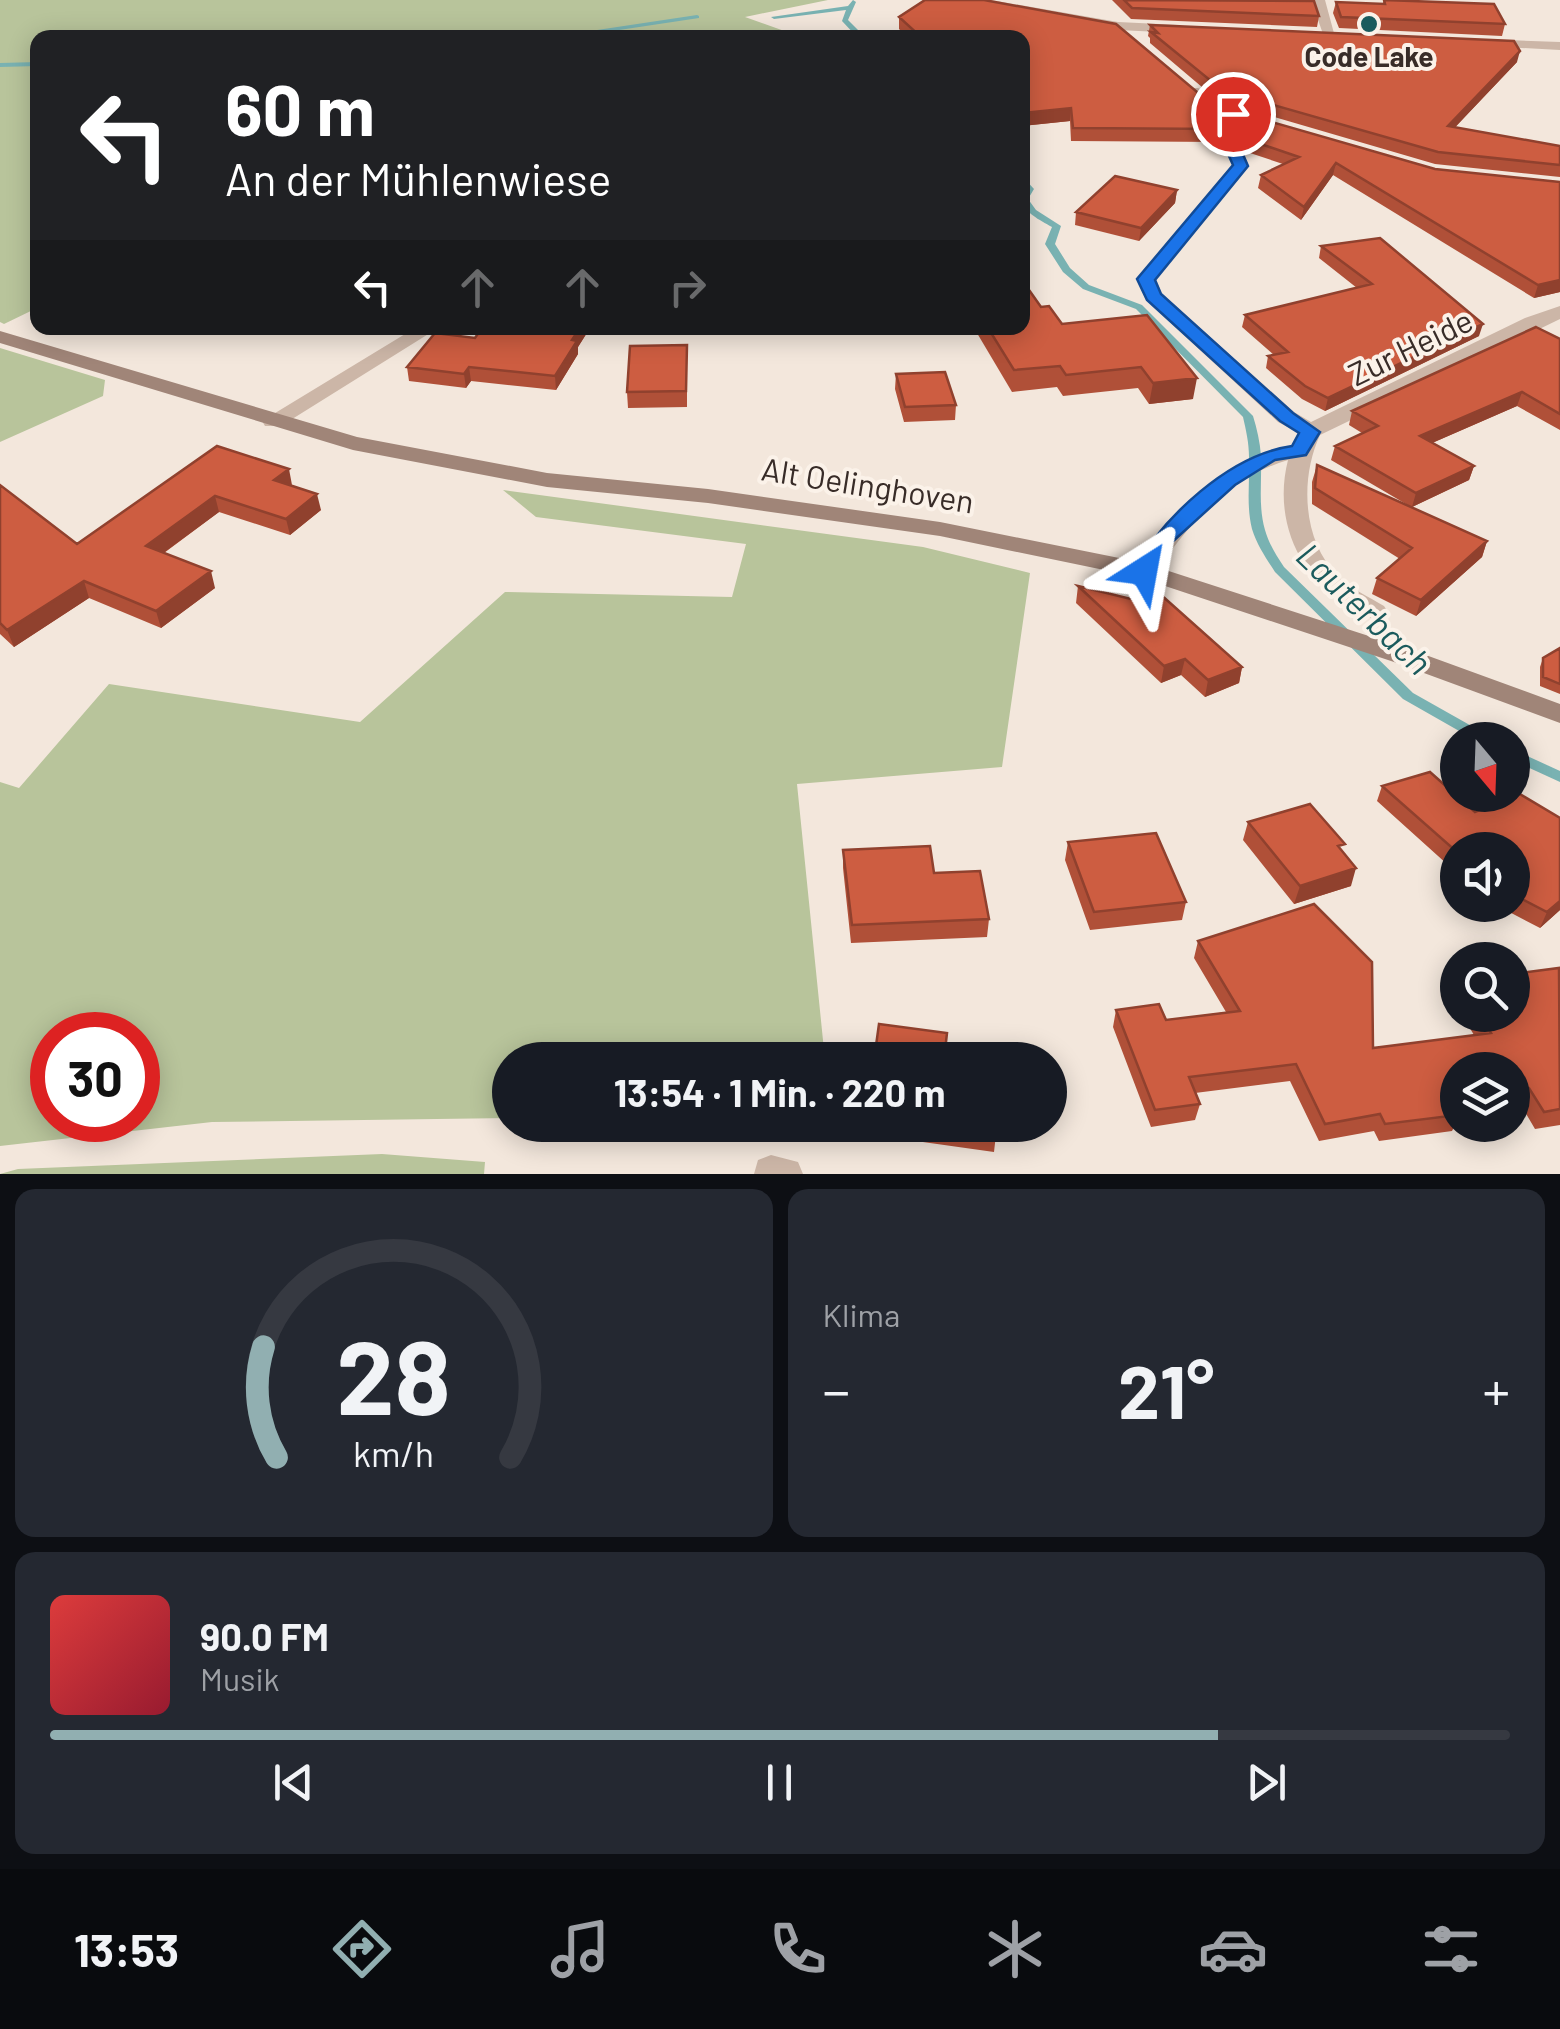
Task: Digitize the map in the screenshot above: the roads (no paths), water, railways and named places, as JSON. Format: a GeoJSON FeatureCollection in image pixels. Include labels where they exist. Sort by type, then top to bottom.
{"type":"FeatureCollection","features":[{"type":"Feature","properties":{"kind":"main road","name":"Alt Oelinghoven"},"geometry":{"type":"LineString","coordinates":[[0,337],[352,442],[547,480],[724,498],[940,529],[1144,571],[1404,656],[1560,714]]}},
{"type":"Feature","properties":{"kind":"street"},"geometry":{"type":"LineString","coordinates":[[968,0],[1118,26],[1197,30]]}},
{"type":"Feature","properties":{"kind":"street"},"geometry":{"type":"LineString","coordinates":[[1081,0],[1146,50]]}},
{"type":"Feature","properties":{"kind":"street"},"geometry":{"type":"LineString","coordinates":[[1318,0],[1324,34],[1348,35]]}},
{"type":"Feature","properties":{"kind":"street"},"geometry":{"type":"LineString","coordinates":[[1474,41],[1560,46]]}},
{"type":"Feature","properties":{"kind":"street"},"geometry":{"type":"LineString","coordinates":[[1174,74],[1202,99],[1233,114],[1290,132]]}},
{"type":"Feature","properties":{"kind":"street"},"geometry":{"type":"LineString","coordinates":[[1233,114],[1228,136],[1241,166],[1146,279],[1154,296],[1286,417],[1304,441],[1302,540],[1328,580],[1375,612]]}},
{"type":"Feature","properties":{"kind":"street","name":"Zur Heide"},"geometry":{"type":"LineString","coordinates":[[1144,571],[1162,539],[1228,481],[1270,455],[1532,322],[1560,312]]}},
{"type":"Feature","properties":{"kind":"street"},"geometry":{"type":"LineString","coordinates":[[273,421],[416,335]]}},
{"type":"Feature","properties":{"kind":"waterway","name":"Lauterbach"},"geometry":{"type":"LineString","coordinates":[[850,7],[853,2]]}},
{"type":"Feature","properties":{"kind":"waterway"},"geometry":{"type":"LineString","coordinates":[[774,17],[850,7]]}},
{"type":"Feature","properties":{"kind":"waterway","name":"Lauterbach"},"geometry":{"type":"LineString","coordinates":[[850,7],[844,20],[855,30]]}},
{"type":"Feature","properties":{"kind":"waterway"},"geometry":{"type":"LineString","coordinates":[[604,30],[697,17]]}},
{"type":"Feature","properties":{"kind":"waterway"},"geometry":{"type":"LineString","coordinates":[[0,65],[30,64]]}},
{"type":"Feature","properties":{"kind":"waterway","name":"Lauterbach"},"geometry":{"type":"LineString","coordinates":[[1030,208],[1057,226],[1050,244],[1066,270],[1086,287],[1139,307],[1248,416],[1255,455],[1258,530],[1279,569],[1408,696],[1454,722]]}},
{"type":"Feature","properties":{"kind":"waterway","name":"Lauterbach"},"geometry":{"type":"LineString","coordinates":[[1530,763],[1560,777]]}},
{"type":"Feature","properties":{"kind":"place","name":"Code Lake"},"geometry":{"type":"Point","coordinates":[1369,24]}}]}
